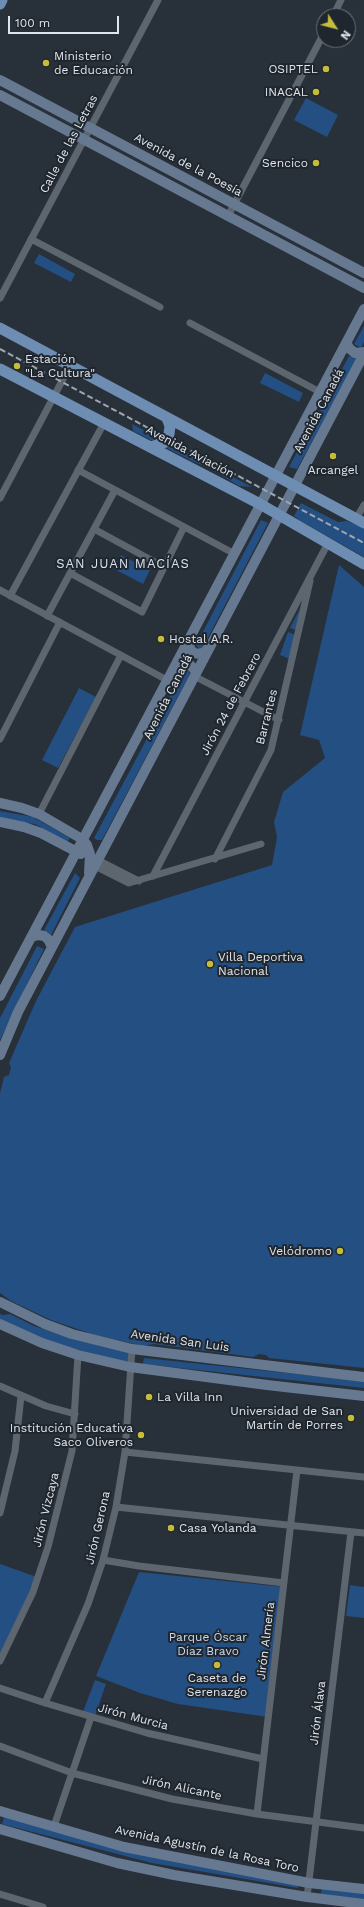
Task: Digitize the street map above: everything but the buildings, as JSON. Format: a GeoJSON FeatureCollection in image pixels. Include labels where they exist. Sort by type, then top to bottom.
{"type":"FeatureCollection","features":[{"type":"Feature","properties":{"kind":"main road"},"geometry":{"type":"LineString","coordinates":[[0,4],[2,0]]}},
{"type":"Feature","properties":{"kind":"main road","name":"Avenida de la Poesía"},"geometry":{"type":"LineString","coordinates":[[0,80],[364,273]]}},
{"type":"Feature","properties":{"kind":"main road"},"geometry":{"type":"LineString","coordinates":[[0,95],[364,288]]}},
{"type":"Feature","properties":{"kind":"main road"},"geometry":{"type":"LineString","coordinates":[[33,113],[40,101]]}},
{"type":"Feature","properties":{"kind":"main road","name":"Avenida Canadá"},"geometry":{"type":"LineString","coordinates":[[0,996],[364,308]]}},
{"type":"Feature","properties":{"kind":"main road","name":"Avenida Aviación"},"geometry":{"type":"LineString","coordinates":[[0,328],[360,521]]}},
{"type":"Feature","properties":{"kind":"main road"},"geometry":{"type":"LineString","coordinates":[[346,343],[355,353],[364,353]]}},
{"type":"Feature","properties":{"kind":"main road","name":"Avenida Canadá"},"geometry":{"type":"LineString","coordinates":[[94,860],[96,852],[106,846],[208,648],[281,515],[295,485],[364,353]]}},
{"type":"Feature","properties":{"kind":"main road","name":"Avenida Aviación"},"geometry":{"type":"LineString","coordinates":[[0,369],[281,515],[364,564]]}},
{"type":"Feature","properties":{"kind":"main road"},"geometry":{"type":"LineString","coordinates":[[152,447],[165,442],[169,434],[170,426],[167,418]]}},
{"type":"Feature","properties":{"kind":"main road"},"geometry":{"type":"LineString","coordinates":[[189,640],[190,649],[194,653],[200,654],[205,652],[208,648]]}},
{"type":"Feature","properties":{"kind":"main road"},"geometry":{"type":"LineString","coordinates":[[176,665],[188,663],[194,668],[195,674]]}},
{"type":"Feature","properties":{"kind":"main road"},"geometry":{"type":"LineString","coordinates":[[0,803],[39,814],[82,840],[87,845],[94,860],[89,876],[18,1012],[0,1055]]}},
{"type":"Feature","properties":{"kind":"main road"},"geometry":{"type":"LineString","coordinates":[[0,822],[24,827],[41,833],[75,852],[94,860]]}},
{"type":"Feature","properties":{"kind":"main road"},"geometry":{"type":"LineString","coordinates":[[31,937],[44,936],[48,939],[52,948]]}},
{"type":"Feature","properties":{"kind":"main road","name":"Avenida San Luis"},"geometry":{"type":"LineString","coordinates":[[0,1302],[45,1324],[72,1334],[132,1349],[364,1377]]}},
{"type":"Feature","properties":{"kind":"main road"},"geometry":{"type":"LineString","coordinates":[[0,1324],[42,1342],[78,1355],[130,1367],[267,1386],[364,1396]]}},
{"type":"Feature","properties":{"kind":"main road","name":"Avenida Agustín de la Rosa Toro"},"geometry":{"type":"LineString","coordinates":[[0,1810],[124,1847],[309,1883],[364,1889]]}},
{"type":"Feature","properties":{"kind":"main road"},"geometry":{"type":"LineString","coordinates":[[0,1829],[117,1863],[174,1875],[308,1897],[364,1904]]}},
{"type":"Feature","properties":{"kind":"street","name":"Calle de las Letras"},"geometry":{"type":"LineString","coordinates":[[0,298],[158,0]]}},
{"type":"Feature","properties":{"kind":"street"},"geometry":{"type":"LineString","coordinates":[[228,216],[316,48]]}},
{"type":"Feature","properties":{"kind":"street"},"geometry":{"type":"LineString","coordinates":[[31,239],[160,308]]}},
{"type":"Feature","properties":{"kind":"street"},"geometry":{"type":"LineString","coordinates":[[190,323],[320,392]]}},
{"type":"Feature","properties":{"kind":"street"},"geometry":{"type":"LineString","coordinates":[[0,498],[70,366]]}},
{"type":"Feature","properties":{"kind":"street"},"geometry":{"type":"LineString","coordinates":[[10,596],[104,422]]}},
{"type":"Feature","properties":{"kind":"street"},"geometry":{"type":"LineString","coordinates":[[78,470],[233,554]]}},
{"type":"Feature","properties":{"kind":"street"},"geometry":{"type":"LineString","coordinates":[[47,616],[115,490]]}},
{"type":"Feature","properties":{"kind":"street"},"geometry":{"type":"LineString","coordinates":[[360,521],[364,505]]}},
{"type":"Feature","properties":{"kind":"street"},"geometry":{"type":"LineString","coordinates":[[70,573],[142,612],[184,527]]}},
{"type":"Feature","properties":{"kind":"street"},"geometry":{"type":"LineString","coordinates":[[94,529],[164,567]]}},
{"type":"Feature","properties":{"kind":"street","name":"Jirón 24 de Febrero"},"geometry":{"type":"LineString","coordinates":[[153,876],[328,543]]}},
{"type":"Feature","properties":{"kind":"street","name":"Barrantes"},"geometry":{"type":"LineString","coordinates":[[215,859],[271,750],[312,571]]}},
{"type":"Feature","properties":{"kind":"street"},"geometry":{"type":"LineString","coordinates":[[0,590],[167,680]]}},
{"type":"Feature","properties":{"kind":"street"},"geometry":{"type":"LineString","coordinates":[[0,739],[60,622]]}},
{"type":"Feature","properties":{"kind":"street"},"geometry":{"type":"LineString","coordinates":[[39,814],[121,655]]}},
{"type":"Feature","properties":{"kind":"street"},"geometry":{"type":"LineString","coordinates":[[195,674],[244,703],[279,720]]}},
{"type":"Feature","properties":{"kind":"street"},"geometry":{"type":"LineString","coordinates":[[94,860],[129,883],[215,859],[261,844]]}},
{"type":"Feature","properties":{"kind":"street","name":"Jirón Gerona"},"geometry":{"type":"LineString","coordinates":[[46,1703],[88,1604],[103,1560],[116,1507],[125,1452],[132,1349]]}},
{"type":"Feature","properties":{"kind":"street","name":"Jirón Vizcaya"},"geometry":{"type":"LineString","coordinates":[[0,1661],[32,1592],[48,1547],[72,1451],[78,1355]]}},
{"type":"Feature","properties":{"kind":"street"},"geometry":{"type":"LineString","coordinates":[[0,1386],[46,1406],[75,1414]]}},
{"type":"Feature","properties":{"kind":"street"},"geometry":{"type":"LineString","coordinates":[[0,1513],[15,1451],[21,1396]]}},
{"type":"Feature","properties":{"kind":"street"},"geometry":{"type":"LineString","coordinates":[[125,1452],[364,1477]]}},
{"type":"Feature","properties":{"kind":"street","name":"Jirón Almería"},"geometry":{"type":"LineString","coordinates":[[257,1814],[297,1470]]}},
{"type":"Feature","properties":{"kind":"street"},"geometry":{"type":"LineString","coordinates":[[116,1507],[364,1533]]}},
{"type":"Feature","properties":{"kind":"street","name":"Jirón Álava"},"geometry":{"type":"LineString","coordinates":[[308,1897],[315,1821],[350,1532]]}},
{"type":"Feature","properties":{"kind":"street"},"geometry":{"type":"LineString","coordinates":[[103,1560],[139,1566],[284,1583]]}},
{"type":"Feature","properties":{"kind":"street","name":"Jirón Murcia"},"geometry":{"type":"LineString","coordinates":[[0,1688],[91,1717],[198,1746],[263,1759]]}},
{"type":"Feature","properties":{"kind":"street"},"geometry":{"type":"LineString","coordinates":[[54,1826],[91,1717]]}},
{"type":"Feature","properties":{"kind":"street","name":"Jirón Alicante"},"geometry":{"type":"LineString","coordinates":[[0,1746],[72,1773],[172,1799],[257,1814],[364,1828]]}},
{"type":"Feature","properties":{"kind":"street"},"geometry":{"type":"LineString","coordinates":[[0,1894],[29,1905],[43,1907]]}},
{"type":"Feature","properties":{"kind":"green space"},"geometry":{"type":"Polygon","coordinates":[[[306,98],[338,115],[327,137],[294,120],[306,98]]]}},
{"type":"Feature","properties":{"kind":"green space"},"geometry":{"type":"Polygon","coordinates":[[[39,254],[75,274],[71,282],[34,263],[39,254]]]}},
{"type":"Feature","properties":{"kind":"green space"},"geometry":{"type":"Polygon","coordinates":[[[364,326],[364,342],[361,348],[354,344],[364,326]]]}},
{"type":"Feature","properties":{"kind":"green space"},"geometry":{"type":"Polygon","coordinates":[[[349,356],[358,358],[297,469],[289,467],[349,356]]]}},
{"type":"Feature","properties":{"kind":"green space"},"geometry":{"type":"Polygon","coordinates":[[[265,373],[303,393],[299,402],[260,383],[265,373]]]}},
{"type":"Feature","properties":{"kind":"green space"},"geometry":{"type":"Polygon","coordinates":[[[132,424],[252,487],[239,486],[208,467],[194,462],[133,431],[132,424]]]}},
{"type":"Feature","properties":{"kind":"green space"},"geometry":{"type":"Polygon","coordinates":[[[301,503],[338,522],[347,521],[364,528],[364,557],[294,516],[301,503]]]}},
{"type":"Feature","properties":{"kind":"green space"},"geometry":{"type":"Polygon","coordinates":[[[261,520],[268,523],[202,649],[199,649],[196,645],[261,520]]]}},
{"type":"Feature","properties":{"kind":"green space"},"geometry":{"type":"Polygon","coordinates":[[[121,555],[150,570],[143,584],[114,569],[121,555]]]}},
{"type":"Feature","properties":{"kind":"green space","name":"Villa Deportiva Nacional"},"geometry":{"type":"Polygon","coordinates":[[[339,565],[364,587],[364,1368],[269,1358],[266,1355],[259,1354],[253,1357],[154,1344],[143,1346],[95,1335],[51,1320],[11,1301],[0,1293],[0,1093],[4,1077],[9,1075],[11,1067],[9,1063],[36,1001],[75,927],[272,865],[277,837],[274,822],[283,792],[325,758],[319,740],[300,735],[339,565]]]}},
{"type":"Feature","properties":{"kind":"green space"},"geometry":{"type":"Polygon","coordinates":[[[306,597],[299,631],[290,628],[306,597]]]}},
{"type":"Feature","properties":{"kind":"green space"},"geometry":{"type":"Polygon","coordinates":[[[288,632],[298,636],[290,659],[280,655],[288,632]]]}},
{"type":"Feature","properties":{"kind":"green space"},"geometry":{"type":"Polygon","coordinates":[[[188,670],[190,674],[102,840],[97,840],[94,838],[183,671],[188,670]]]}},
{"type":"Feature","properties":{"kind":"green space"},"geometry":{"type":"Polygon","coordinates":[[[79,688],[96,697],[58,768],[42,760],[79,688]]]}},
{"type":"Feature","properties":{"kind":"green space"},"geometry":{"type":"Polygon","coordinates":[[[0,811],[33,817],[70,838],[67,842],[35,824],[0,819],[0,811]]]}},
{"type":"Feature","properties":{"kind":"green space"},"geometry":{"type":"Polygon","coordinates":[[[75,873],[80,878],[51,935],[44,930],[75,873]]]}},
{"type":"Feature","properties":{"kind":"green space"},"geometry":{"type":"Polygon","coordinates":[[[37,946],[44,949],[0,1040],[0,1018],[37,946]]]}},
{"type":"Feature","properties":{"kind":"green space"},"geometry":{"type":"Polygon","coordinates":[[[0,1314],[10,1314],[34,1326],[69,1337],[129,1351],[128,1364],[43,1340],[0,1321],[0,1314]]]}},
{"type":"Feature","properties":{"kind":"green space"},"geometry":{"type":"Polygon","coordinates":[[[144,1358],[364,1381],[364,1388],[143,1364],[144,1358]]]}},
{"type":"Feature","properties":{"kind":"green space"},"geometry":{"type":"Polygon","coordinates":[[[0,1564],[37,1577],[0,1658],[0,1564]]]}},
{"type":"Feature","properties":{"kind":"green space","name":"Parque Óscar Díaz Bravo"},"geometry":{"type":"Polygon","coordinates":[[[139,1572],[284,1587],[268,1717],[178,1704],[140,1693],[96,1676],[139,1572]]]}},
{"type":"Feature","properties":{"kind":"green space"},"geometry":{"type":"Polygon","coordinates":[[[350,1585],[364,1587],[364,1618],[346,1616],[350,1585]]]}},
{"type":"Feature","properties":{"kind":"green space"},"geometry":{"type":"Polygon","coordinates":[[[95,1680],[106,1684],[95,1716],[83,1712],[95,1680]]]}},
{"type":"Feature","properties":{"kind":"green space"},"geometry":{"type":"Polygon","coordinates":[[[5,1814],[134,1851],[298,1883],[298,1888],[152,1863],[2,1824],[5,1814]]]}},
{"type":"Feature","properties":{"kind":"green space"},"geometry":{"type":"Polygon","coordinates":[[[322,1887],[364,1892],[364,1900],[321,1894],[322,1887]]]}},
{"type":"Feature","properties":{"kind":"railway"},"geometry":{"type":"LineString","coordinates":[[0,349],[364,543]]}},
{"type":"Feature","properties":{"kind":"place","name":"Ministerio de Educación"},"geometry":{"type":"Point","coordinates":[46,63]}},
{"type":"Feature","properties":{"kind":"place","name":"OSIPTEL"},"geometry":{"type":"Point","coordinates":[326,69]}},
{"type":"Feature","properties":{"kind":"place","name":"INACAL"},"geometry":{"type":"Point","coordinates":[316,92]}},
{"type":"Feature","properties":{"kind":"place","name":"Sencico"},"geometry":{"type":"Point","coordinates":[316,163]}},
{"type":"Feature","properties":{"kind":"place","name":"Estación \"La Cultura\""},"geometry":{"type":"Point","coordinates":[17,366]}},
{"type":"Feature","properties":{"kind":"place","name":"Arcangel"},"geometry":{"type":"Point","coordinates":[333,456]}},
{"type":"Feature","properties":{"kind":"place","name":"Hostal A.R."},"geometry":{"type":"Point","coordinates":[161,639]}},
{"type":"Feature","properties":{"kind":"place","name":"Villa Deportiva Nacional"},"geometry":{"type":"Point","coordinates":[210,964]}},
{"type":"Feature","properties":{"kind":"place","name":"Velódromo"},"geometry":{"type":"Point","coordinates":[340,1251]}},
{"type":"Feature","properties":{"kind":"place","name":"La Villa Inn"},"geometry":{"type":"Point","coordinates":[149,1397]}},
{"type":"Feature","properties":{"kind":"place","name":"Universidad de San Martín de Porres"},"geometry":{"type":"Point","coordinates":[351,1418]}},
{"type":"Feature","properties":{"kind":"place","name":"Institución Educativa Saco Oliveros"},"geometry":{"type":"Point","coordinates":[141,1435]}},
{"type":"Feature","properties":{"kind":"place","name":"Casa Yolanda"},"geometry":{"type":"Point","coordinates":[171,1528]}},
{"type":"Feature","properties":{"kind":"place","name":"Caseta de Serenazgo"},"geometry":{"type":"Point","coordinates":[217,1665]}},
{"type":"Feature","properties":{"kind":"district","name":"SAN JUAN MACÍAS"},"geometry":{"type":"Point","coordinates":[123,564]}}]}
